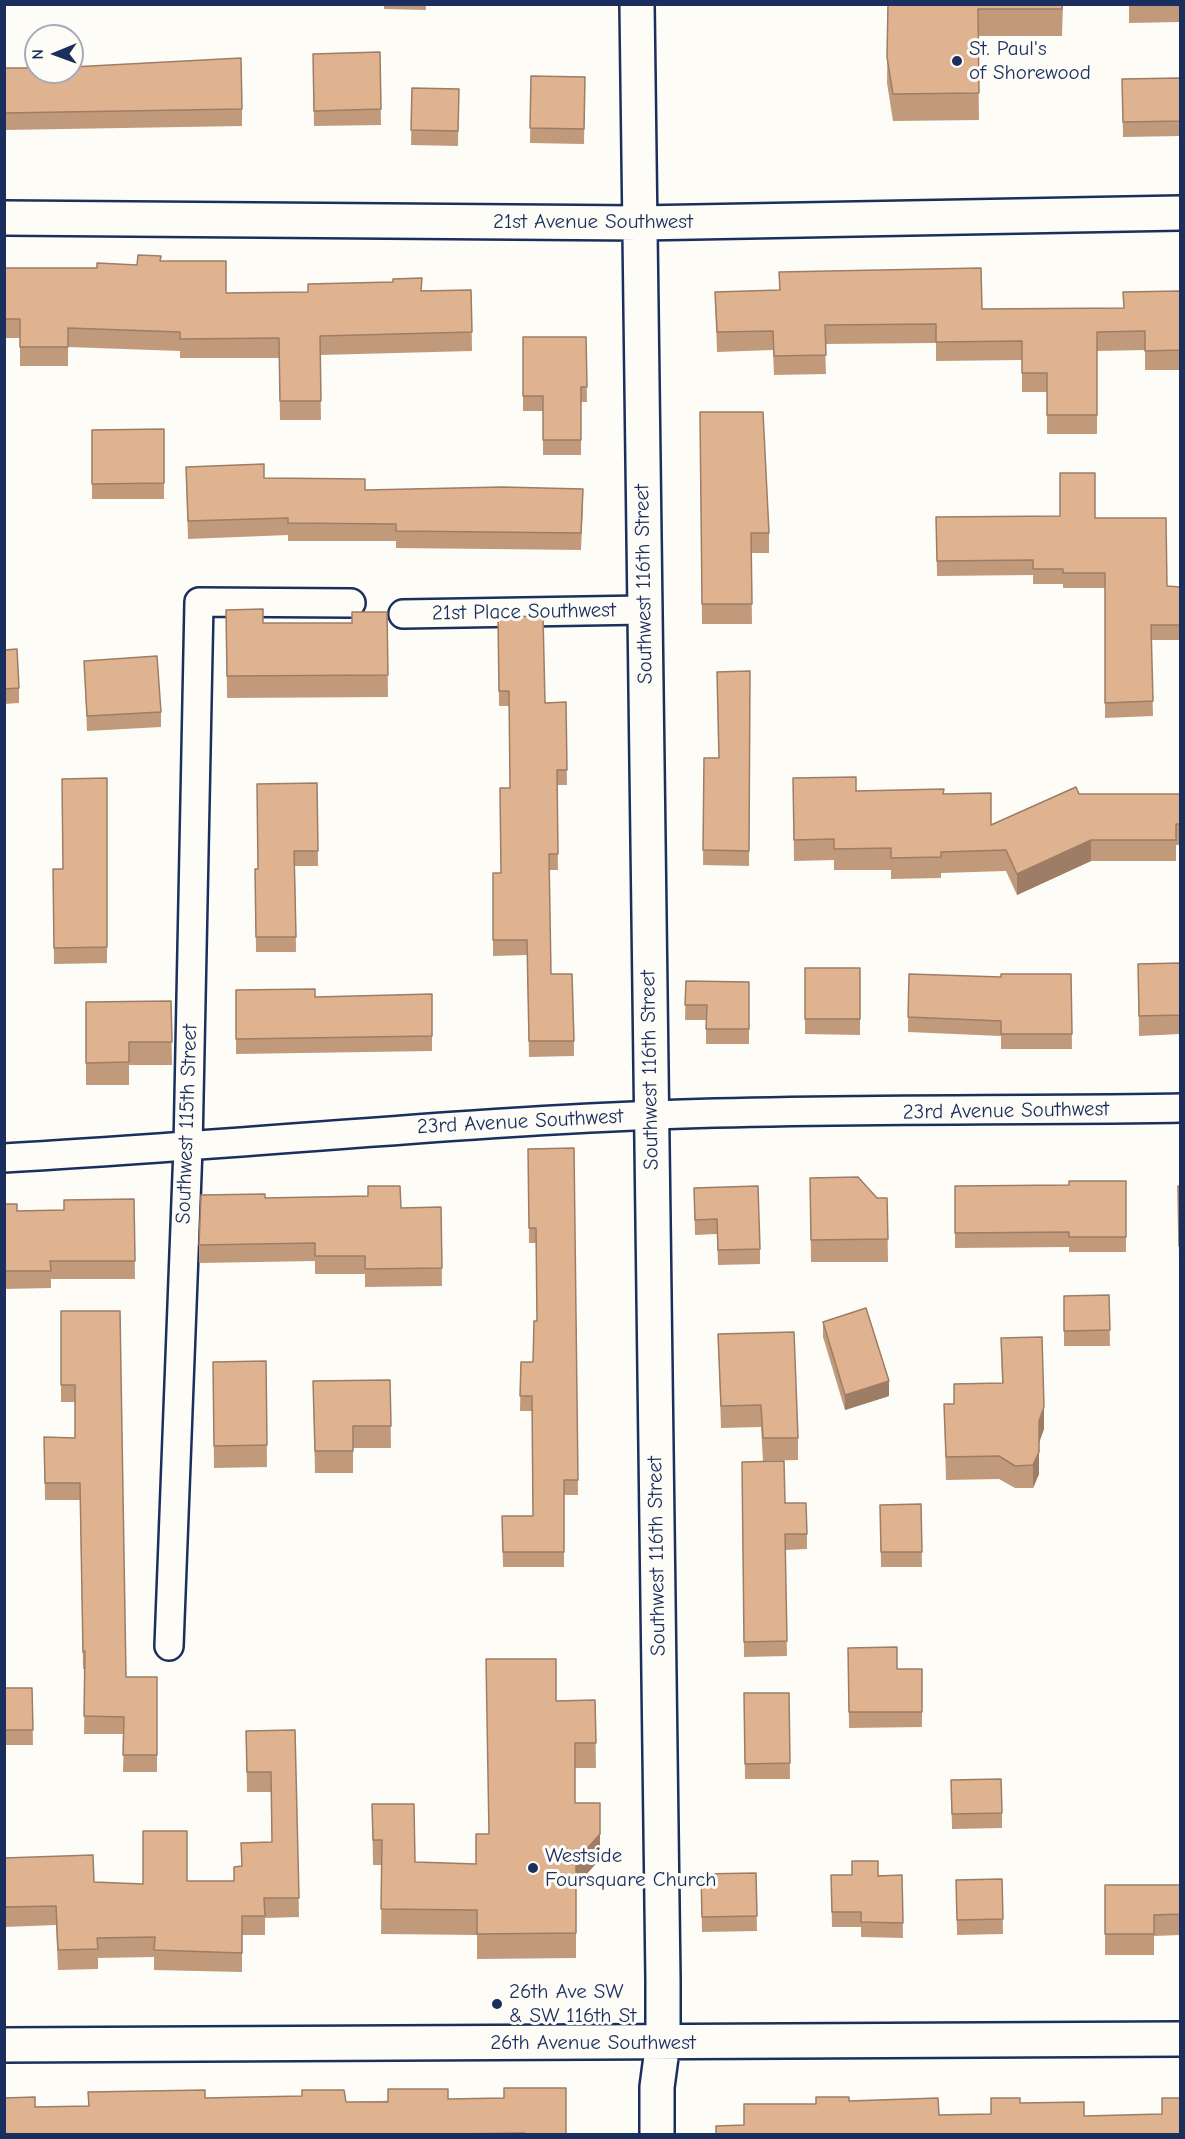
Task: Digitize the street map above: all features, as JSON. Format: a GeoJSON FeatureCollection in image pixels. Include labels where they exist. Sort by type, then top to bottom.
{"type":"FeatureCollection","features":[{"type":"Feature","properties":{"kind":"street","name":"Southwest 116th Street"},"geometry":{"type":"LineString","coordinates":[[637,4],[663,2042],[657,2088],[657,2134]]}},
{"type":"Feature","properties":{"kind":"street","name":"21st Avenue Southwest"},"geometry":{"type":"LineString","coordinates":[[4,218],[640,223],[1180,213]]}},
{"type":"Feature","properties":{"kind":"street","name":"Southwest 115th Street"},"geometry":{"type":"LineString","coordinates":[[169,1646],[188,1148],[200,602],[351,603]]}},
{"type":"Feature","properties":{"kind":"street","name":"21st Place Southwest"},"geometry":{"type":"LineString","coordinates":[[403,614],[644,610]]}},
{"type":"Feature","properties":{"kind":"street","name":"23rd Avenue Southwest"},"geometry":{"type":"LineString","coordinates":[[4,1158],[188,1148],[426,1127],[651,1115],[1180,1108]]}},
{"type":"Feature","properties":{"kind":"street","name":"26th Avenue Southwest"},"geometry":{"type":"LineString","coordinates":[[4,2044],[1180,2039]]}},
{"type":"Feature","properties":{"kind":"building"},"geometry":{"type":"Polygon","coordinates":[[[888,4],[1062,4],[1062,9],[978,9],[979,93],[893,94],[887,57],[888,4]]]}},
{"type":"Feature","properties":{"kind":"building"},"geometry":{"type":"Polygon","coordinates":[[[380,52],[381,109],[314,111],[313,54],[380,52]]]}},
{"type":"Feature","properties":{"kind":"building"},"geometry":{"type":"Polygon","coordinates":[[[241,58],[242,109],[4,113],[4,68],[24,68],[24,84],[84,84],[84,66],[241,58]]]}},
{"type":"Feature","properties":{"kind":"building"},"geometry":{"type":"Polygon","coordinates":[[[531,76],[585,77],[584,129],[530,128],[531,76]]]}},
{"type":"Feature","properties":{"kind":"building"},"geometry":{"type":"Polygon","coordinates":[[[1180,78],[1180,121],[1123,122],[1122,79],[1180,78]]]}},
{"type":"Feature","properties":{"kind":"building"},"geometry":{"type":"Polygon","coordinates":[[[412,88],[459,89],[458,131],[411,130],[412,88]]]}},
{"type":"Feature","properties":{"kind":"building"},"geometry":{"type":"Polygon","coordinates":[[[138,255],[161,256],[160,261],[226,261],[226,293],[308,292],[308,284],[393,282],[393,279],[422,278],[421,291],[471,290],[472,332],[320,336],[321,401],[280,401],[279,338],[180,339],[180,332],[68,328],[68,347],[20,347],[20,319],[4,319],[4,268],[97,268],[97,263],[137,265],[138,255]]]}},
{"type":"Feature","properties":{"kind":"building"},"geometry":{"type":"Polygon","coordinates":[[[981,268],[982,309],[1124,308],[1123,292],[1180,291],[1180,350],[1145,351],[1145,331],[1097,332],[1097,415],[1047,415],[1047,373],[1022,373],[1022,341],[936,342],[936,324],[825,325],[826,355],[774,356],[773,331],[717,332],[715,292],[780,290],[779,272],[981,268]]]}},
{"type":"Feature","properties":{"kind":"building"},"geometry":{"type":"Polygon","coordinates":[[[523,337],[586,337],[587,387],[581,387],[581,440],[543,440],[543,396],[523,396],[523,337]]]}},
{"type":"Feature","properties":{"kind":"building"},"geometry":{"type":"Polygon","coordinates":[[[700,412],[763,412],[769,533],[751,533],[752,604],[702,604],[700,412]]]}},
{"type":"Feature","properties":{"kind":"building"},"geometry":{"type":"Polygon","coordinates":[[[164,429],[164,483],[92,484],[92,430],[164,429]]]}},
{"type":"Feature","properties":{"kind":"building"},"geometry":{"type":"Polygon","coordinates":[[[264,464],[264,478],[365,479],[365,490],[502,487],[583,489],[581,533],[396,531],[396,524],[288,523],[288,518],[188,521],[186,467],[264,464]]]}},
{"type":"Feature","properties":{"kind":"building"},"geometry":{"type":"Polygon","coordinates":[[[1060,473],[1095,473],[1095,518],[1166,518],[1167,586],[1180,587],[1180,625],[1151,625],[1153,701],[1105,703],[1105,573],[1063,573],[1063,569],[1033,569],[1033,560],[937,561],[936,517],[1060,516],[1060,473]]]}},
{"type":"Feature","properties":{"kind":"building"},"geometry":{"type":"Polygon","coordinates":[[[263,609],[263,623],[352,623],[352,612],[387,612],[388,675],[227,676],[226,610],[263,609]]]}},
{"type":"Feature","properties":{"kind":"building"},"geometry":{"type":"Polygon","coordinates":[[[543,616],[545,703],[566,702],[567,770],[557,770],[558,854],[549,854],[551,974],[572,974],[574,1041],[529,1041],[527,940],[493,940],[493,873],[501,873],[500,788],[510,788],[509,691],[499,691],[498,617],[543,616]]]}},
{"type":"Feature","properties":{"kind":"building"},"geometry":{"type":"Polygon","coordinates":[[[17,649],[19,688],[4,689],[4,650],[17,649]]]}},
{"type":"Feature","properties":{"kind":"building"},"geometry":{"type":"Polygon","coordinates":[[[157,656],[161,712],[87,716],[84,661],[157,656]]]}},
{"type":"Feature","properties":{"kind":"building"},"geometry":{"type":"Polygon","coordinates":[[[750,671],[749,851],[703,850],[704,758],[719,758],[717,672],[750,671]]]}},
{"type":"Feature","properties":{"kind":"building"},"geometry":{"type":"Polygon","coordinates":[[[856,777],[856,791],[944,789],[943,794],[991,793],[991,825],[1076,787],[1079,794],[1180,794],[1180,824],[1176,824],[1176,840],[1091,840],[1017,874],[1006,850],[941,852],[941,857],[891,858],[891,848],[834,849],[834,839],[794,840],[793,778],[856,777]]]}},
{"type":"Feature","properties":{"kind":"building"},"geometry":{"type":"Polygon","coordinates":[[[107,778],[107,947],[54,948],[53,869],[63,869],[62,779],[107,778]]]}},
{"type":"Feature","properties":{"kind":"building"},"geometry":{"type":"Polygon","coordinates":[[[317,783],[318,851],[294,851],[296,937],[256,937],[257,784],[317,783]]]}},
{"type":"Feature","properties":{"kind":"building"},"geometry":{"type":"Polygon","coordinates":[[[1180,963],[1180,1015],[1139,1016],[1138,964],[1180,963]]]}},
{"type":"Feature","properties":{"kind":"building"},"geometry":{"type":"Polygon","coordinates":[[[805,968],[860,968],[860,1019],[805,1019],[805,968]]]}},
{"type":"Feature","properties":{"kind":"building"},"geometry":{"type":"Polygon","coordinates":[[[909,974],[1001,977],[1001,974],[1071,974],[1072,1034],[1001,1034],[1001,1021],[908,1017],[909,974]]]}},
{"type":"Feature","properties":{"kind":"building"},"geometry":{"type":"Polygon","coordinates":[[[686,981],[749,982],[749,1029],[706,1029],[707,1005],[685,1005],[686,981]]]}},
{"type":"Feature","properties":{"kind":"building"},"geometry":{"type":"Polygon","coordinates":[[[315,989],[315,997],[432,994],[432,1036],[236,1039],[236,990],[315,989]]]}},
{"type":"Feature","properties":{"kind":"building"},"geometry":{"type":"Polygon","coordinates":[[[171,1001],[172,1042],[129,1042],[129,1062],[86,1063],[86,1002],[171,1001]]]}},
{"type":"Feature","properties":{"kind":"building"},"geometry":{"type":"Polygon","coordinates":[[[574,1148],[578,1480],[564,1480],[564,1552],[503,1552],[502,1516],[533,1516],[532,1396],[520,1396],[521,1362],[533,1362],[534,1321],[537,1321],[536,1228],[529,1228],[528,1149],[574,1148]]]}},
{"type":"Feature","properties":{"kind":"building"},"geometry":{"type":"Polygon","coordinates":[[[858,1177],[877,1198],[887,1198],[888,1239],[811,1240],[810,1178],[858,1177]]]}},
{"type":"Feature","properties":{"kind":"building"},"geometry":{"type":"Polygon","coordinates":[[[1069,1181],[1126,1181],[1126,1237],[1069,1237],[1069,1232],[955,1233],[955,1186],[1069,1185],[1069,1181]]]}},
{"type":"Feature","properties":{"kind":"building"},"geometry":{"type":"Polygon","coordinates":[[[368,1186],[400,1186],[401,1208],[441,1207],[442,1268],[365,1269],[365,1256],[315,1256],[315,1243],[199,1245],[201,1195],[265,1194],[265,1198],[368,1196],[368,1186]]]}},
{"type":"Feature","properties":{"kind":"building"},"geometry":{"type":"Polygon","coordinates":[[[758,1186],[760,1249],[718,1250],[717,1219],[695,1220],[694,1188],[758,1186]]]}},
{"type":"Feature","properties":{"kind":"building"},"geometry":{"type":"Polygon","coordinates":[[[1178,1186],[1180,1186],[1179,1246],[1178,1186]]]}},
{"type":"Feature","properties":{"kind":"building"},"geometry":{"type":"Polygon","coordinates":[[[134,1199],[135,1261],[50,1261],[51,1271],[4,1271],[4,1204],[17,1204],[17,1211],[64,1210],[64,1200],[134,1199]]]}},
{"type":"Feature","properties":{"kind":"building"},"geometry":{"type":"Polygon","coordinates":[[[1109,1295],[1110,1330],[1064,1331],[1064,1296],[1109,1295]]]}},
{"type":"Feature","properties":{"kind":"building"},"geometry":{"type":"Polygon","coordinates":[[[866,1308],[889,1381],[845,1395],[823,1322],[866,1308]]]}},
{"type":"Feature","properties":{"kind":"building"},"geometry":{"type":"Polygon","coordinates":[[[61,1311],[120,1311],[126,1677],[157,1677],[157,1755],[123,1755],[124,1717],[84,1716],[85,1651],[83,1652],[80,1483],[45,1483],[44,1437],[75,1438],[75,1385],[61,1385],[61,1311]]]}},
{"type":"Feature","properties":{"kind":"building"},"geometry":{"type":"Polygon","coordinates":[[[794,1332],[798,1438],[763,1438],[761,1405],[721,1406],[718,1334],[794,1332]]]}},
{"type":"Feature","properties":{"kind":"building"},"geometry":{"type":"Polygon","coordinates":[[[1042,1337],[1044,1407],[1039,1421],[1039,1452],[1033,1465],[1015,1466],[999,1456],[946,1457],[944,1404],[954,1404],[954,1384],[1003,1383],[1001,1338],[1042,1337]]]}},
{"type":"Feature","properties":{"kind":"building"},"geometry":{"type":"Polygon","coordinates":[[[266,1361],[267,1445],[214,1446],[213,1362],[266,1361]]]}},
{"type":"Feature","properties":{"kind":"building"},"geometry":{"type":"Polygon","coordinates":[[[390,1380],[391,1426],[353,1426],[353,1451],[315,1451],[313,1381],[390,1380]]]}},
{"type":"Feature","properties":{"kind":"building"},"geometry":{"type":"Polygon","coordinates":[[[784,1461],[785,1503],[806,1503],[807,1534],[785,1534],[787,1641],[744,1642],[742,1462],[784,1461]]]}},
{"type":"Feature","properties":{"kind":"building"},"geometry":{"type":"Polygon","coordinates":[[[921,1504],[922,1552],[881,1552],[880,1505],[921,1504]]]}},
{"type":"Feature","properties":{"kind":"building"},"geometry":{"type":"Polygon","coordinates":[[[897,1647],[897,1669],[922,1669],[922,1712],[849,1712],[848,1648],[897,1647]]]}},
{"type":"Feature","properties":{"kind":"building"},"geometry":{"type":"Polygon","coordinates":[[[486,1659],[556,1659],[556,1701],[595,1700],[596,1743],[575,1743],[575,1803],[600,1803],[600,1834],[576,1861],[576,1933],[477,1934],[477,1910],[381,1909],[382,1840],[373,1840],[372,1804],[414,1804],[415,1862],[476,1864],[476,1834],[489,1834],[486,1659]]]}},
{"type":"Feature","properties":{"kind":"building"},"geometry":{"type":"Polygon","coordinates":[[[4,1688],[32,1688],[33,1730],[4,1730],[4,1688]]]}},
{"type":"Feature","properties":{"kind":"building"},"geometry":{"type":"Polygon","coordinates":[[[744,1693],[789,1693],[790,1763],[745,1764],[744,1693]]]}},
{"type":"Feature","properties":{"kind":"building"},"geometry":{"type":"Polygon","coordinates":[[[295,1730],[299,1898],[264,1898],[265,1916],[242,1916],[242,1953],[154,1950],[155,1937],[97,1938],[98,1949],[58,1950],[56,1906],[4,1907],[4,1858],[93,1855],[94,1882],[143,1884],[143,1831],[187,1831],[187,1881],[234,1881],[234,1867],[242,1866],[241,1843],[272,1842],[271,1772],[247,1772],[246,1731],[295,1730]]]}},
{"type":"Feature","properties":{"kind":"building"},"geometry":{"type":"Polygon","coordinates":[[[1001,1779],[1002,1813],[952,1814],[951,1780],[1001,1779]]]}},
{"type":"Feature","properties":{"kind":"building"},"geometry":{"type":"Polygon","coordinates":[[[852,1861],[878,1861],[878,1876],[902,1875],[903,1923],[861,1922],[861,1912],[832,1912],[831,1875],[852,1875],[852,1861]]]}},
{"type":"Feature","properties":{"kind":"building"},"geometry":{"type":"Polygon","coordinates":[[[756,1873],[757,1916],[702,1917],[701,1874],[756,1873]]]}},
{"type":"Feature","properties":{"kind":"building"},"geometry":{"type":"Polygon","coordinates":[[[1002,1879],[1003,1919],[957,1920],[956,1880],[1002,1879]]]}},
{"type":"Feature","properties":{"kind":"building"},"geometry":{"type":"Polygon","coordinates":[[[1105,1885],[1180,1885],[1180,1914],[1154,1915],[1154,1934],[1105,1934],[1105,1885]]]}},
{"type":"Feature","properties":{"kind":"building"},"geometry":{"type":"Polygon","coordinates":[[[504,2088],[566,2088],[566,2134],[4,2134],[4,2098],[35,2097],[35,2107],[89,2106],[88,2092],[205,2090],[205,2098],[302,2096],[302,2090],[344,2090],[346,2102],[388,2102],[388,2089],[448,2089],[448,2099],[504,2098],[504,2088]]]}},
{"type":"Feature","properties":{"kind":"building"},"geometry":{"type":"Polygon","coordinates":[[[816,2097],[849,2097],[849,2101],[938,2098],[939,2115],[991,2114],[991,2098],[1020,2098],[1020,2103],[1084,2102],[1084,2116],[1162,2114],[1162,2098],[1180,2098],[1180,2134],[716,2134],[716,2126],[744,2125],[744,2104],[816,2104],[816,2097]]]}},
{"type":"Feature","properties":{"kind":"place","name":"St. Paul's of Shorewood"},"geometry":{"type":"Point","coordinates":[957,61]}},
{"type":"Feature","properties":{"kind":"place","name":"Westside Foursquare Church"},"geometry":{"type":"Point","coordinates":[533,1868]}},
{"type":"Feature","properties":{"kind":"place","name":"26th Ave SW & SW 116th St"},"geometry":{"type":"Point","coordinates":[497,2004]}}]}
